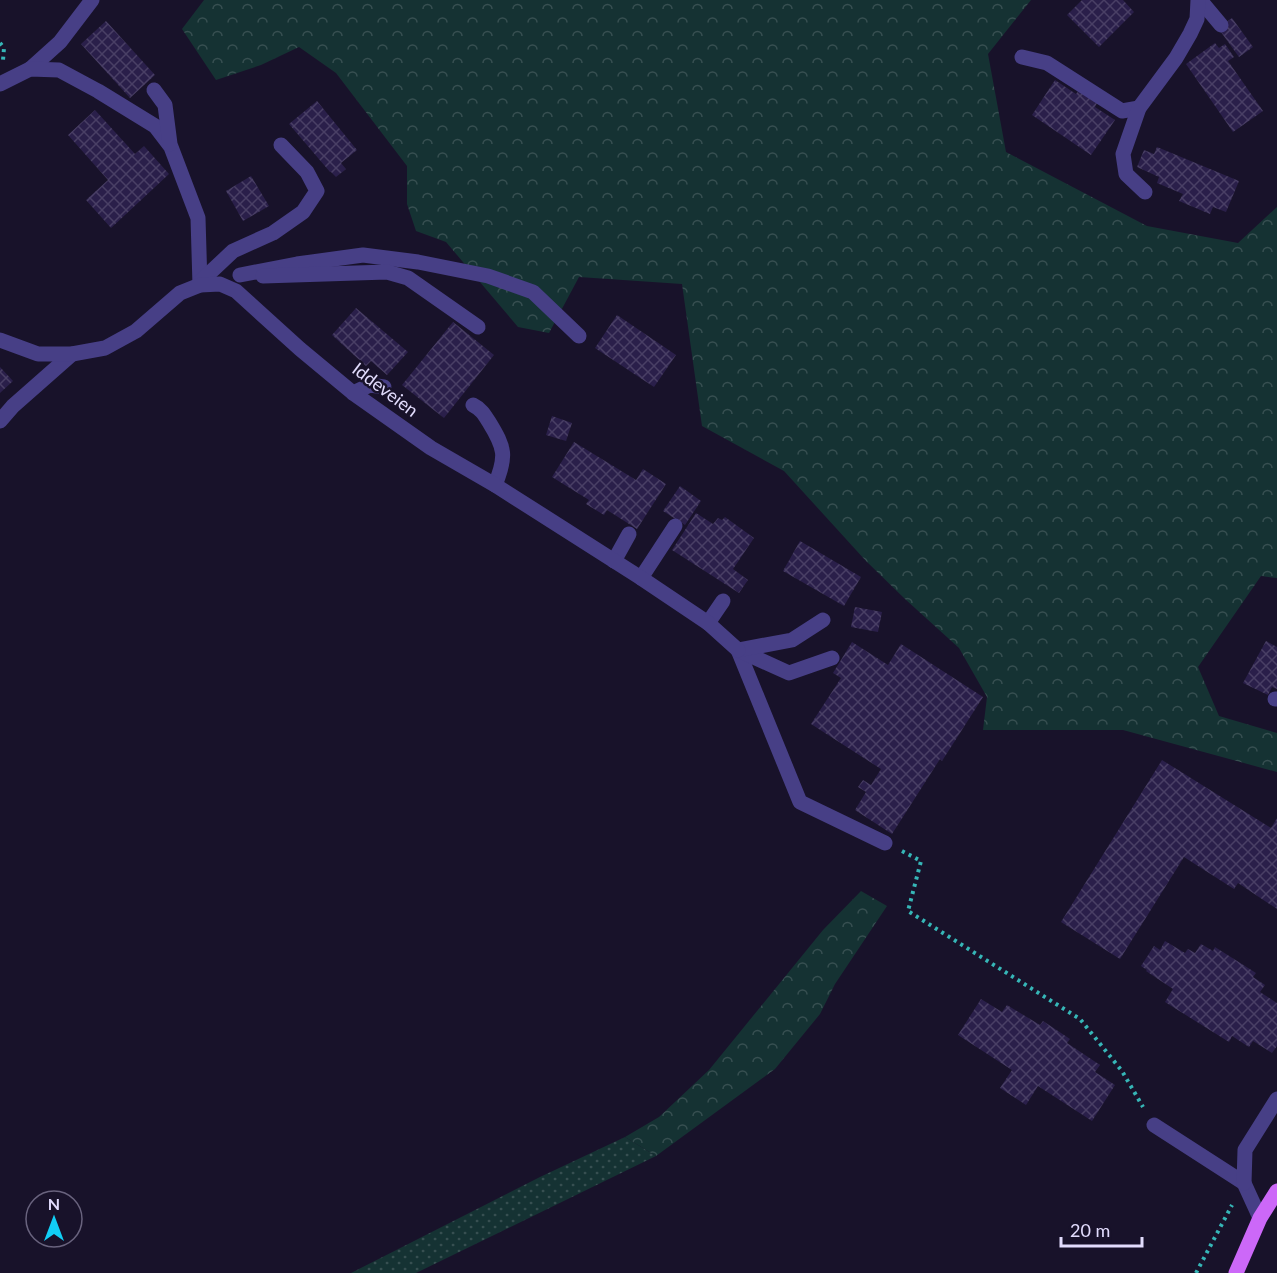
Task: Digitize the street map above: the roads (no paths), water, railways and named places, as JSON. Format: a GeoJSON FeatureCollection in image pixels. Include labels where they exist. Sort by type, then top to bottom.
{"type":"FeatureCollection","features":[{"type":"Feature","properties":{"kind":"main road"},"geometry":{"type":"LineString","coordinates":[[1236,1273],[1260,1218],[1277,1191]]}},
{"type":"Feature","properties":{"kind":"street"},"geometry":{"type":"LineString","coordinates":[[0,84],[30,69],[60,42],[92,0]]}},
{"type":"Feature","properties":{"kind":"street"},"geometry":{"type":"LineString","coordinates":[[1199,0],[1221,25]]}},
{"type":"Feature","properties":{"kind":"street"},"geometry":{"type":"LineString","coordinates":[[1145,192],[1125,174],[1123,154],[1139,108],[1176,58],[1190,34],[1197,19],[1199,0]]}},
{"type":"Feature","properties":{"kind":"street"},"geometry":{"type":"LineString","coordinates":[[1022,57],[1047,63],[1122,111],[1139,108]]}},
{"type":"Feature","properties":{"kind":"street"},"geometry":{"type":"LineString","coordinates":[[30,69],[59,70],[98,91],[155,126],[171,147]]}},
{"type":"Feature","properties":{"kind":"street"},"geometry":{"type":"LineString","coordinates":[[154,90],[165,105],[171,147],[198,218],[200,283]]}},
{"type":"Feature","properties":{"kind":"street"},"geometry":{"type":"LineString","coordinates":[[0,340],[38,354],[72,354],[105,348],[136,331],[180,293],[200,283],[233,251],[273,233],[303,212],[317,191],[306,171],[281,145]]}},
{"type":"Feature","properties":{"kind":"street"},"geometry":{"type":"LineString","coordinates":[[200,283],[220,284],[240,275],[363,255],[418,262],[488,276],[533,292],[579,336]]}},
{"type":"Feature","properties":{"kind":"street"},"geometry":{"type":"LineString","coordinates":[[240,275],[280,277],[387,272],[408,278],[478,327]]}},
{"type":"Feature","properties":{"kind":"street","name":"Iddeveien"},"geometry":{"type":"LineString","coordinates":[[220,284],[236,291],[353,393],[431,448],[495,485],[641,578],[708,623],[738,650]]}},
{"type":"Feature","properties":{"kind":"street"},"geometry":{"type":"LineString","coordinates":[[0,421],[13,406],[72,354]]}},
{"type":"Feature","properties":{"kind":"street"},"geometry":{"type":"LineString","coordinates":[[353,393],[370,385],[384,387]]}},
{"type":"Feature","properties":{"kind":"street"},"geometry":{"type":"LineString","coordinates":[[473,405],[480,409],[502,443],[502,467],[495,485]]}},
{"type":"Feature","properties":{"kind":"street"},"geometry":{"type":"LineString","coordinates":[[641,578],[675,526]]}},
{"type":"Feature","properties":{"kind":"street"},"geometry":{"type":"LineString","coordinates":[[614,561],[629,534]]}},
{"type":"Feature","properties":{"kind":"street"},"geometry":{"type":"LineString","coordinates":[[708,623],[723,601]]}},
{"type":"Feature","properties":{"kind":"street"},"geometry":{"type":"LineString","coordinates":[[738,650],[792,640],[823,620]]}},
{"type":"Feature","properties":{"kind":"street"},"geometry":{"type":"LineString","coordinates":[[738,650],[789,673],[832,658]]}},
{"type":"Feature","properties":{"kind":"street"},"geometry":{"type":"LineString","coordinates":[[738,650],[800,801],[885,843]]}},
{"type":"Feature","properties":{"kind":"street"},"geometry":{"type":"LineString","coordinates":[[1260,1218],[1244,1183],[1245,1150],[1277,1099]]}},
{"type":"Feature","properties":{"kind":"street"},"geometry":{"type":"LineString","coordinates":[[1154,1125],[1244,1183]]}}]}
